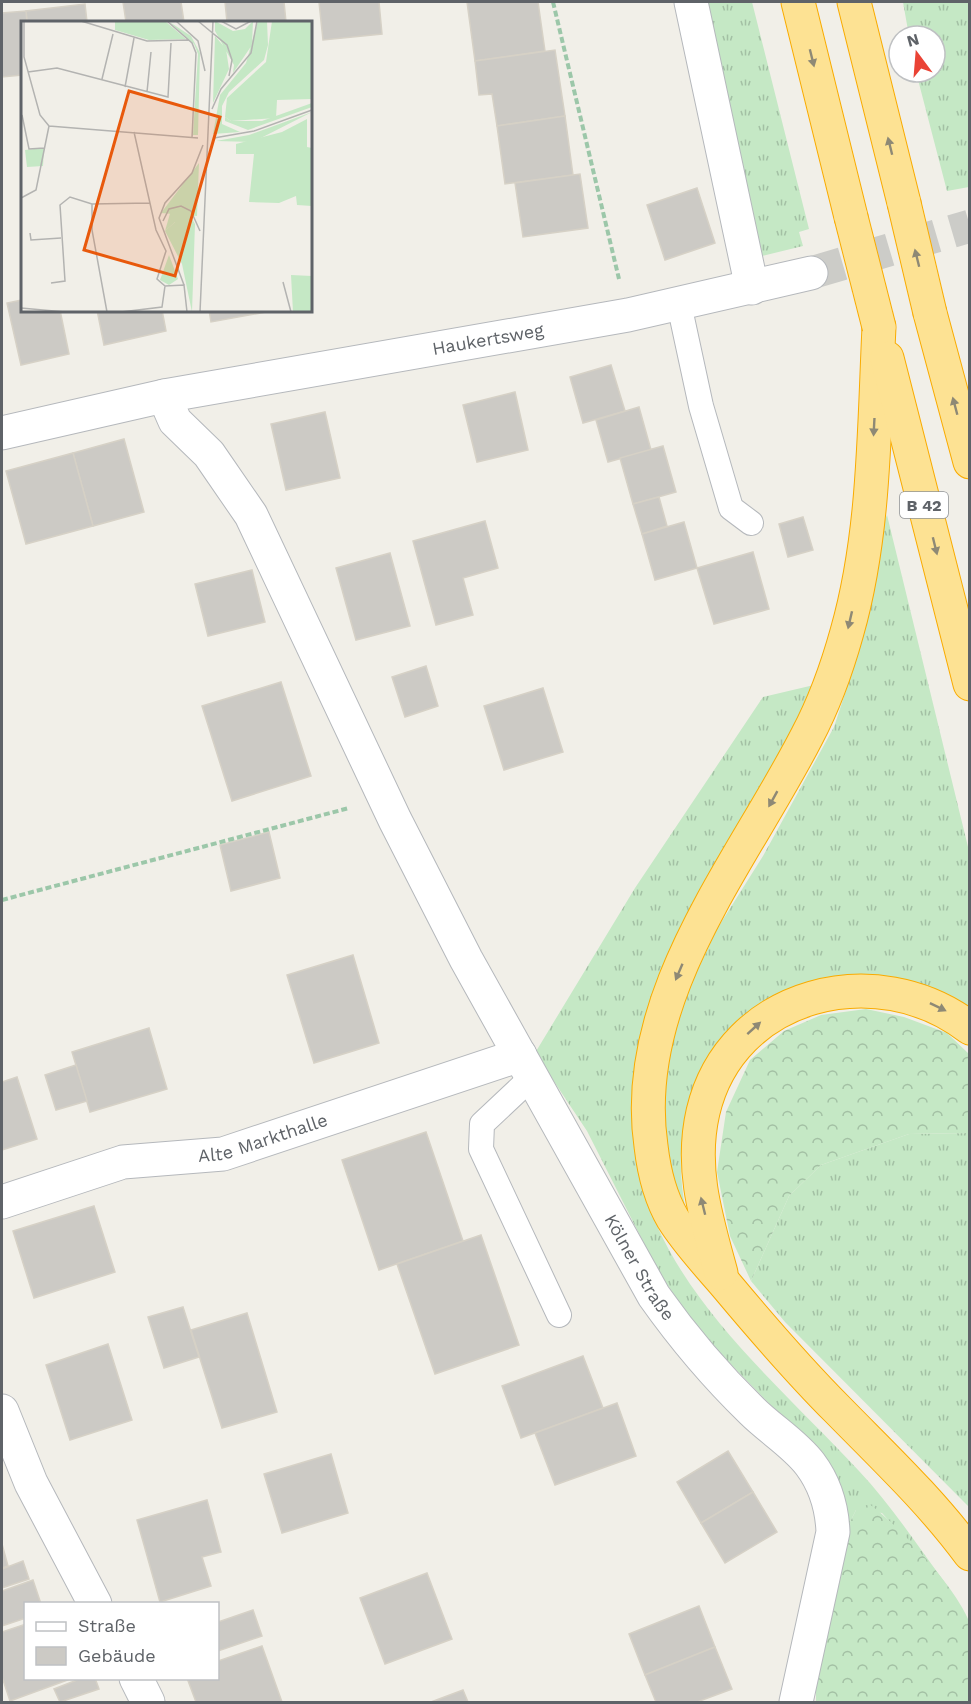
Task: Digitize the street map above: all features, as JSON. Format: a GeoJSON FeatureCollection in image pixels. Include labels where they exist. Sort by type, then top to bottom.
{"type":"FeatureCollection","features":[{"type":"Feature","properties":{"kind":"highway","name":"B 42"},"geometry":{"type":"LineString","coordinates":[[798,2],[969,684]]}},
{"type":"Feature","properties":{"kind":"highway"},"geometry":{"type":"LineString","coordinates":[[857,7],[930,313],[969,462]]}},
{"type":"Feature","properties":{"kind":"highway"},"geometry":{"type":"LineString","coordinates":[[879,327],[869,494],[860,565],[847,632],[808,734],[704,920],[678,973],[654,1040],[649,1075],[650,1137],[662,1194],[672,1218],[687,1239],[778,1347],[922,1497],[969,1554]]}},
{"type":"Feature","properties":{"kind":"highway"},"geometry":{"type":"LineString","coordinates":[[724,1283],[701,1200],[698,1146],[703,1112],[713,1081],[746,1035],[763,1020],[787,1008],[840,991],[872,990],[922,1000],[952,1014],[969,1028]]}},
{"type":"Feature","properties":{"kind":"street"},"geometry":{"type":"LineString","coordinates":[[691,2],[752,288]]}},
{"type":"Feature","properties":{"kind":"street","name":"Haukertsweg"},"geometry":{"type":"LineString","coordinates":[[2,434],[164,396],[628,315],[811,273]]}},
{"type":"Feature","properties":{"kind":"street"},"geometry":{"type":"LineString","coordinates":[[164,396],[175,421],[210,454],[251,514],[389,808]]}},
{"type":"Feature","properties":{"kind":"street","name":"Kölner Straße"},"geometry":{"type":"LineString","coordinates":[[389,808],[526,1066],[654,1296],[686,1339],[741,1401],[808,1462],[823,1488],[832,1516],[833,1532],[796,1702]]}},
{"type":"Feature","properties":{"kind":"street","name":"Alte Markthalle"},"geometry":{"type":"LineString","coordinates":[[2,1202],[123,1162],[223,1154],[526,1066]]}},
{"type":"Feature","properties":{"kind":"street"},"geometry":{"type":"LineString","coordinates":[[2,1411],[30,1483],[94,1602]]}},
{"type":"Feature","properties":{"kind":"street"},"geometry":{"type":"LineString","coordinates":[[137,1680],[148,1702]]}},
{"type":"Feature","properties":{"kind":"lane"},"geometry":{"type":"LineString","coordinates":[[679,304],[701,406],[731,508],[751,523]]}},
{"type":"Feature","properties":{"kind":"lane"},"geometry":{"type":"LineString","coordinates":[[526,1066],[482,1124],[481,1149],[559,1314]]}},
{"type":"Feature","properties":{"kind":"path"},"geometry":{"type":"LineString","coordinates":[[553,2],[628,315]]}},
{"type":"Feature","properties":{"kind":"path"},"geometry":{"type":"LineString","coordinates":[[2,900],[320,817],[389,808]]}},
{"type":"Feature","properties":{"kind":"green space"},"geometry":{"type":"Polygon","coordinates":[[[705,2],[752,2],[809,229],[799,232],[803,246],[758,257],[705,2]]]}},
{"type":"Feature","properties":{"kind":"green space"},"geometry":{"type":"Polygon","coordinates":[[[903,2],[969,2],[969,187],[947,191],[919,84],[947,84],[947,24],[907,24],[903,2]]]}},
{"type":"Feature","properties":{"kind":"green space"},"geometry":{"type":"Polygon","coordinates":[[[887,515],[969,851],[969,1007],[931,988],[889,978],[711,1054],[694,1093],[684,1131],[681,1169],[686,1212],[677,1194],[670,1169],[662,1113],[675,1018],[717,929],[763,856],[834,727],[859,651],[879,534],[887,515]]]}},
{"type":"Feature","properties":{"kind":"green space"},"geometry":{"type":"Polygon","coordinates":[[[814,685],[633,1087],[636,1155],[640,1178],[655,1221],[676,1262],[702,1301],[763,1372],[871,1484],[948,1587],[882,1513],[856,1510],[849,1524],[846,1507],[803,1438],[709,1342],[658,1271],[587,1131],[535,1053],[635,888],[763,697],[814,685]]]}},
{"type":"Feature","properties":{"kind":"green space"},"geometry":{"type":"Polygon","coordinates":[[[866,1009],[904,1017],[947,1033],[969,1054],[969,1133],[909,1134],[821,1165],[789,1196],[751,1281],[730,1236],[717,1172],[726,1112],[750,1060],[784,1031],[821,1015],[866,1009]]]}},
{"type":"Feature","properties":{"kind":"green space"},"geometry":{"type":"Polygon","coordinates":[[[969,1133],[969,1507],[785,1322],[751,1281],[789,1196],[821,1165],[909,1134],[969,1133]]]}},
{"type":"Feature","properties":{"kind":"green space"},"geometry":{"type":"Polygon","coordinates":[[[869,1504],[910,1541],[961,1605],[969,1626],[969,1702],[816,1702],[816,1677],[849,1524],[856,1510],[869,1504]]]}},
{"type":"Feature","properties":{"kind":"building"},"geometry":{"type":"Polygon","coordinates":[[[123,2],[181,2],[184,21],[126,21],[123,2]]]}},
{"type":"Feature","properties":{"kind":"building"},"geometry":{"type":"Polygon","coordinates":[[[225,2],[284,2],[286,21],[227,21],[225,2]]]}},
{"type":"Feature","properties":{"kind":"building"},"geometry":{"type":"Polygon","coordinates":[[[319,2],[379,2],[382,34],[323,40],[319,2]]]}},
{"type":"Feature","properties":{"kind":"building"},"geometry":{"type":"Polygon","coordinates":[[[467,2],[538,2],[545,51],[475,61],[467,2]]]}},
{"type":"Feature","properties":{"kind":"building"},"geometry":{"type":"Polygon","coordinates":[[[85,4],[87,21],[27,21],[26,11],[85,4]]]}},
{"type":"Feature","properties":{"kind":"building"},"geometry":{"type":"Polygon","coordinates":[[[26,11],[27,21],[21,21],[21,75],[2,77],[2,13],[26,11]]]}},
{"type":"Feature","properties":{"kind":"building"},"geometry":{"type":"Polygon","coordinates":[[[555,50],[565,116],[497,126],[492,94],[479,95],[475,61],[555,50]]]}},
{"type":"Feature","properties":{"kind":"building"},"geometry":{"type":"Polygon","coordinates":[[[565,116],[573,175],[505,184],[497,126],[565,116]]]}},
{"type":"Feature","properties":{"kind":"building"},"geometry":{"type":"Polygon","coordinates":[[[580,174],[588,228],[523,237],[515,183],[580,174]]]}},
{"type":"Feature","properties":{"kind":"building"},"geometry":{"type":"Polygon","coordinates":[[[697,188],[715,243],[665,260],[647,205],[697,188]]]}},
{"type":"Feature","properties":{"kind":"building"},"geometry":{"type":"Polygon","coordinates":[[[21,300],[21,312],[60,312],[69,354],[21,365],[7,303],[21,300]]]}},
{"type":"Feature","properties":{"kind":"building"},"geometry":{"type":"Polygon","coordinates":[[[97,312],[162,312],[166,331],[104,345],[97,312]]]}},
{"type":"Feature","properties":{"kind":"building"},"geometry":{"type":"Polygon","coordinates":[[[209,312],[266,312],[211,322],[209,312]]]}},
{"type":"Feature","properties":{"kind":"building"},"geometry":{"type":"Polygon","coordinates":[[[611,365],[625,411],[583,423],[570,377],[611,365]]]}},
{"type":"Feature","properties":{"kind":"building"},"geometry":{"type":"Polygon","coordinates":[[[515,392],[528,450],[477,462],[463,405],[515,392]]]}},
{"type":"Feature","properties":{"kind":"building"},"geometry":{"type":"Polygon","coordinates":[[[639,407],[651,450],[608,462],[596,420],[639,407]]]}},
{"type":"Feature","properties":{"kind":"building"},"geometry":{"type":"Polygon","coordinates":[[[325,412],[340,478],[286,490],[271,424],[325,412]]]}},
{"type":"Feature","properties":{"kind":"building"},"geometry":{"type":"Polygon","coordinates":[[[124,439],[144,512],[93,526],[73,453],[124,439]]]}},
{"type":"Feature","properties":{"kind":"building"},"geometry":{"type":"Polygon","coordinates":[[[663,446],[676,492],[633,504],[620,458],[663,446]]]}},
{"type":"Feature","properties":{"kind":"building"},"geometry":{"type":"Polygon","coordinates":[[[73,453],[93,526],[26,544],[6,471],[73,453]]]}},
{"type":"Feature","properties":{"kind":"building"},"geometry":{"type":"Polygon","coordinates":[[[659,497],[667,526],[642,534],[633,504],[659,497]]]}},
{"type":"Feature","properties":{"kind":"building"},"geometry":{"type":"Polygon","coordinates":[[[803,517],[813,550],[788,557],[779,524],[803,517]]]}},
{"type":"Feature","properties":{"kind":"building"},"geometry":{"type":"Polygon","coordinates":[[[485,521],[498,568],[463,578],[473,615],[436,625],[413,541],[485,521]]]}},
{"type":"Feature","properties":{"kind":"building"},"geometry":{"type":"Polygon","coordinates":[[[684,522],[697,568],[655,580],[642,534],[684,522]]]}},
{"type":"Feature","properties":{"kind":"building"},"geometry":{"type":"Polygon","coordinates":[[[753,552],[769,609],[714,624],[697,568],[753,552]]]}},
{"type":"Feature","properties":{"kind":"building"},"geometry":{"type":"Polygon","coordinates":[[[390,553],[410,626],[356,640],[336,568],[390,553]]]}},
{"type":"Feature","properties":{"kind":"building"},"geometry":{"type":"Polygon","coordinates":[[[252,570],[265,622],[208,636],[195,584],[252,570]]]}},
{"type":"Feature","properties":{"kind":"building"},"geometry":{"type":"Polygon","coordinates":[[[426,666],[438,706],[405,717],[392,677],[426,666]]]}},
{"type":"Feature","properties":{"kind":"building"},"geometry":{"type":"Polygon","coordinates":[[[281,682],[311,776],[232,801],[202,706],[281,682]]]}},
{"type":"Feature","properties":{"kind":"building"},"geometry":{"type":"Polygon","coordinates":[[[543,688],[563,752],[504,770],[484,706],[543,688]]]}},
{"type":"Feature","properties":{"kind":"building"},"geometry":{"type":"Polygon","coordinates":[[[269,832],[280,878],[231,891],[220,845],[269,832]]]}},
{"type":"Feature","properties":{"kind":"building"},"geometry":{"type":"Polygon","coordinates":[[[353,955],[379,1043],[314,1063],[287,975],[353,955]]]}},
{"type":"Feature","properties":{"kind":"building"},"geometry":{"type":"Polygon","coordinates":[[[149,1028],[167,1089],[90,1112],[72,1052],[149,1028]]]}},
{"type":"Feature","properties":{"kind":"building"},"geometry":{"type":"Polygon","coordinates":[[[76,1065],[87,1101],[56,1110],[45,1075],[76,1065]]]}},
{"type":"Feature","properties":{"kind":"building"},"geometry":{"type":"Polygon","coordinates":[[[17,1077],[37,1139],[2,1150],[2,1082],[17,1077]]]}},
{"type":"Feature","properties":{"kind":"building"},"geometry":{"type":"Polygon","coordinates":[[[426,1132],[463,1241],[379,1270],[342,1160],[426,1132]]]}},
{"type":"Feature","properties":{"kind":"building"},"geometry":{"type":"Polygon","coordinates":[[[94,1206],[115,1272],[34,1298],[13,1231],[94,1206]]]}},
{"type":"Feature","properties":{"kind":"building"},"geometry":{"type":"Polygon","coordinates":[[[481,1235],[519,1345],[435,1374],[397,1264],[481,1235]]]}},
{"type":"Feature","properties":{"kind":"building"},"geometry":{"type":"Polygon","coordinates":[[[183,1307],[199,1357],[164,1368],[148,1317],[183,1307]]]}},
{"type":"Feature","properties":{"kind":"building"},"geometry":{"type":"Polygon","coordinates":[[[247,1313],[277,1412],[222,1428],[191,1330],[247,1313]]]}},
{"type":"Feature","properties":{"kind":"building"},"geometry":{"type":"Polygon","coordinates":[[[108,1344],[132,1420],[70,1440],[46,1365],[108,1344]]]}},
{"type":"Feature","properties":{"kind":"building"},"geometry":{"type":"Polygon","coordinates":[[[583,1356],[603,1408],[521,1438],[502,1386],[583,1356]]]}},
{"type":"Feature","properties":{"kind":"building"},"geometry":{"type":"Polygon","coordinates":[[[617,1403],[636,1456],[555,1485],[535,1433],[617,1403]]]}},
{"type":"Feature","properties":{"kind":"building"},"geometry":{"type":"Polygon","coordinates":[[[728,1451],[753,1492],[701,1523],[677,1482],[728,1451]]]}},
{"type":"Feature","properties":{"kind":"building"},"geometry":{"type":"Polygon","coordinates":[[[331,1454],[348,1513],[282,1533],[264,1474],[331,1454]]]}},
{"type":"Feature","properties":{"kind":"building"},"geometry":{"type":"Polygon","coordinates":[[[753,1492],[777,1532],[725,1563],[701,1523],[753,1492]]]}},
{"type":"Feature","properties":{"kind":"building"},"geometry":{"type":"Polygon","coordinates":[[[207,1500],[221,1552],[202,1557],[211,1586],[160,1602],[137,1520],[207,1500]]]}},
{"type":"Feature","properties":{"kind":"building"},"geometry":{"type":"Polygon","coordinates":[[[2,1544],[8,1566],[2,1568],[2,1544]]]}},
{"type":"Feature","properties":{"kind":"building"},"geometry":{"type":"Polygon","coordinates":[[[23,1561],[29,1579],[2,1588],[2,1569],[23,1561]]]}},
{"type":"Feature","properties":{"kind":"building"},"geometry":{"type":"Polygon","coordinates":[[[427,1573],[452,1639],[385,1664],[360,1598],[427,1573]]]}},
{"type":"Feature","properties":{"kind":"building"},"geometry":{"type":"Polygon","coordinates":[[[33,1580],[40,1602],[24,1602],[24,1619],[2,1626],[2,1591],[33,1580]]]}},
{"type":"Feature","properties":{"kind":"building"},"geometry":{"type":"Polygon","coordinates":[[[699,1606],[715,1647],[645,1675],[629,1634],[699,1606]]]}},
{"type":"Feature","properties":{"kind":"building"},"geometry":{"type":"Polygon","coordinates":[[[253,1610],[262,1636],[219,1651],[219,1622],[253,1610]]]}},
{"type":"Feature","properties":{"kind":"building"},"geometry":{"type":"Polygon","coordinates":[[[24,1625],[24,1680],[68,1680],[10,1701],[2,1677],[2,1632],[24,1625]]]}},
{"type":"Feature","properties":{"kind":"building"},"geometry":{"type":"Polygon","coordinates":[[[262,1646],[282,1702],[196,1702],[188,1680],[219,1680],[219,1661],[262,1646]]]}},
{"type":"Feature","properties":{"kind":"building"},"geometry":{"type":"Polygon","coordinates":[[[715,1647],[732,1689],[697,1702],[656,1702],[645,1675],[715,1647]]]}},
{"type":"Feature","properties":{"kind":"building"},"geometry":{"type":"Polygon","coordinates":[[[77,1680],[96,1680],[99,1689],[60,1702],[54,1689],[77,1680]]]}},
{"type":"Feature","properties":{"kind":"building"},"geometry":{"type":"Polygon","coordinates":[[[463,1690],[468,1702],[431,1702],[463,1690]]]}},
{"type":"Feature","properties":{"kind":"tunnel"},"geometry":{"type":"LineString","coordinates":[[811,273],[970,226]]}}]}
